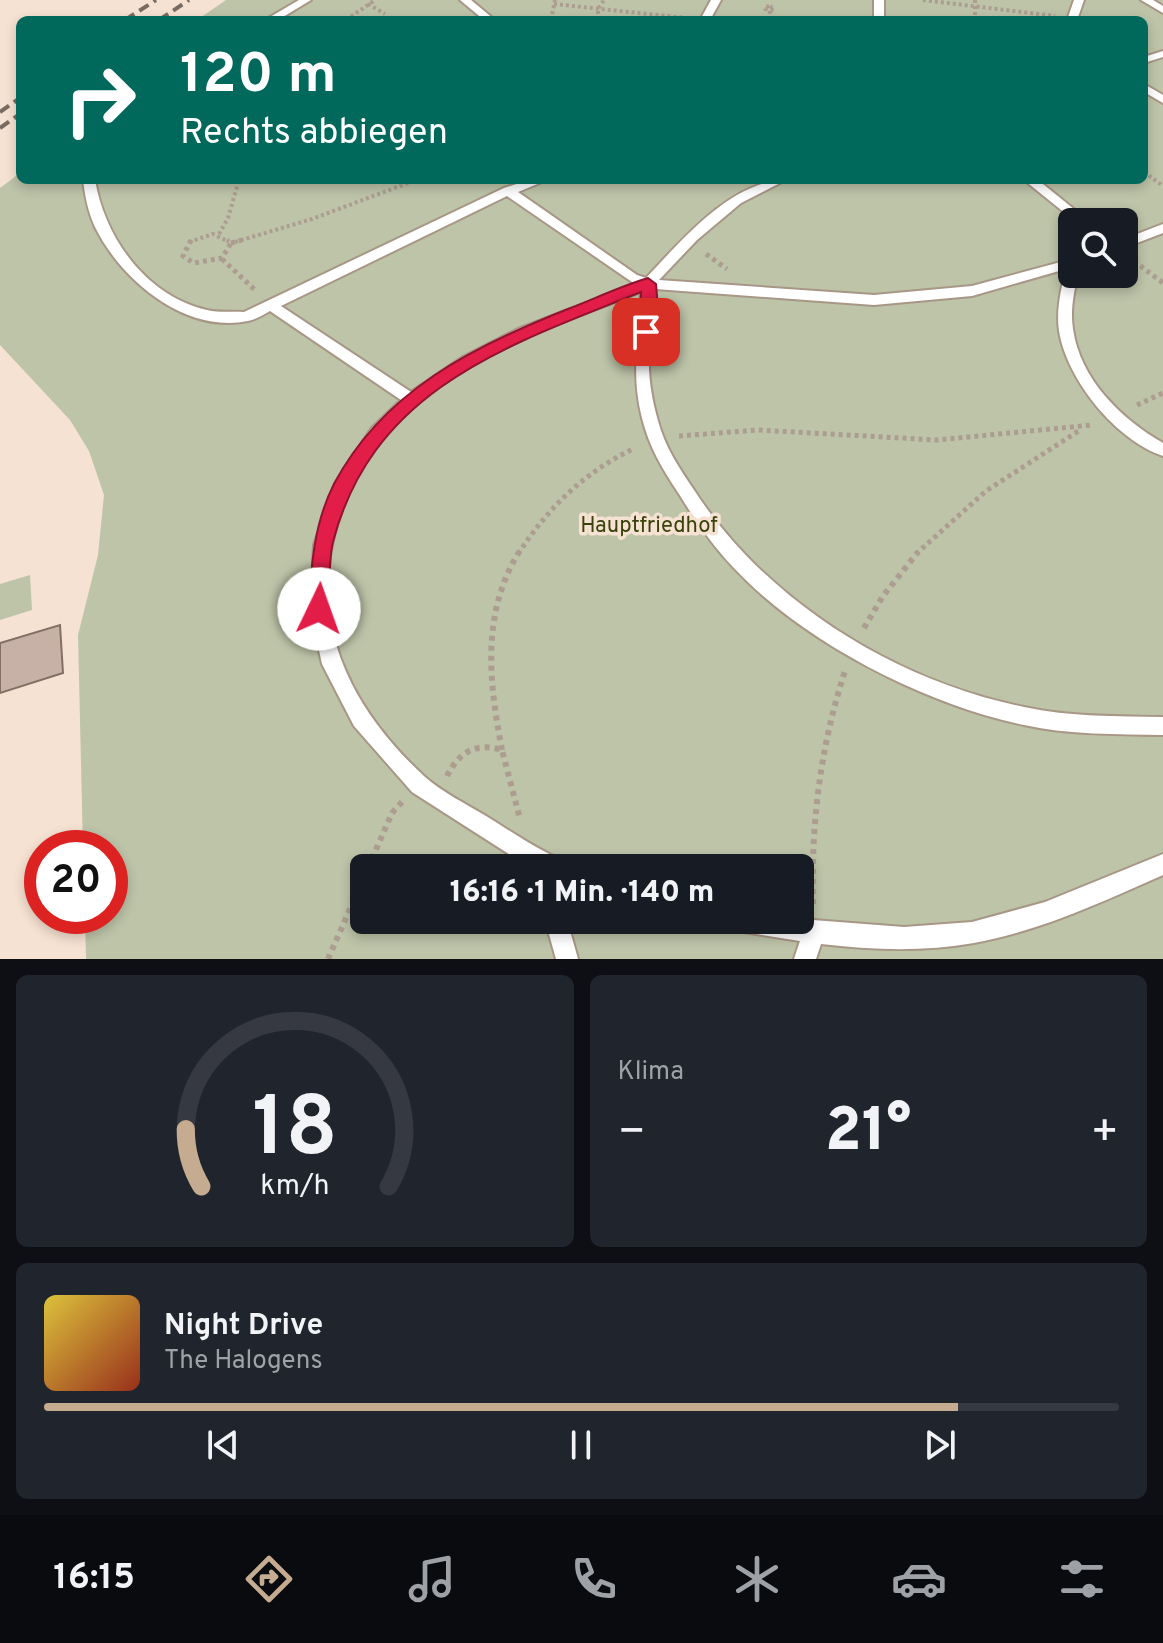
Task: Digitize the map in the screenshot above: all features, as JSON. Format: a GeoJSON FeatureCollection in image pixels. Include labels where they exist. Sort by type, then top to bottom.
{"type":"FeatureCollection","features":[{"type":"Feature","properties":{"kind":"lane"},"geometry":{"type":"LineString","coordinates":[[277,16],[306,0]]}},
{"type":"Feature","properties":{"kind":"lane"},"geometry":{"type":"LineString","coordinates":[[465,0],[485,16]]}},
{"type":"Feature","properties":{"kind":"lane"},"geometry":{"type":"LineString","coordinates":[[1146,0],[1163,10]]}},
{"type":"Feature","properties":{"kind":"lane"},"geometry":{"type":"LineString","coordinates":[[90,184],[97,214],[110,238],[128,268],[146,285],[171,301],[205,314],[246,317],[508,191],[529,184]]}},
{"type":"Feature","properties":{"kind":"lane"},"geometry":{"type":"LineString","coordinates":[[521,854],[419,785],[361,720],[331,664],[319,609],[322,545],[341,488],[376,433],[411,399],[468,361],[511,339],[648,284],[692,237],[737,200],[771,184]]}},
{"type":"Feature","properties":{"kind":"lane"},"geometry":{"type":"LineString","coordinates":[[1035,184],[1066,208]]}},
{"type":"Feature","properties":{"kind":"lane"},"geometry":{"type":"LineString","coordinates":[[508,191],[632,278],[648,284],[874,300],[972,291],[1058,267]]}},
{"type":"Feature","properties":{"kind":"lane"},"geometry":{"type":"LineString","coordinates":[[1138,238],[1163,228]]}},
{"type":"Feature","properties":{"kind":"lane"},"geometry":{"type":"LineString","coordinates":[[648,284],[650,308],[641,357],[656,440],[699,519],[727,553],[792,609],[853,649],[929,685],[1009,713],[1110,725],[1163,726]]}},
{"type":"Feature","properties":{"kind":"lane"},"geometry":{"type":"LineString","coordinates":[[1068,288],[1064,310],[1071,355],[1091,389],[1116,415],[1163,450]]}},
{"type":"Feature","properties":{"kind":"lane"},"geometry":{"type":"LineString","coordinates":[[272,306],[411,399]]}},
{"type":"Feature","properties":{"kind":"lane"},"geometry":{"type":"LineString","coordinates":[[814,933],[931,936],[1001,926],[1080,901],[1163,864]]}},
{"type":"Feature","properties":{"kind":"lane"},"geometry":{"type":"LineString","coordinates":[[560,934],[567,959]]}},
{"type":"Feature","properties":{"kind":"lane"},"geometry":{"type":"LineString","coordinates":[[805,959],[814,934]]}},
{"type":"Feature","properties":{"kind":"path"},"geometry":{"type":"LineString","coordinates":[[352,16],[375,0]]}},
{"type":"Feature","properties":{"kind":"path"},"geometry":{"type":"LineString","coordinates":[[598,16],[598,9],[604,0]]}},
{"type":"Feature","properties":{"kind":"path"},"geometry":{"type":"LineString","coordinates":[[923,0],[1049,16]]}},
{"type":"Feature","properties":{"kind":"path"},"geometry":{"type":"LineString","coordinates":[[975,0],[975,16]]}},
{"type":"Feature","properties":{"kind":"path"},"geometry":{"type":"LineString","coordinates":[[554,2],[668,16]]}},
{"type":"Feature","properties":{"kind":"path"},"geometry":{"type":"LineString","coordinates":[[368,4],[385,14]]}},
{"type":"Feature","properties":{"kind":"path"},"geometry":{"type":"LineString","coordinates":[[219,234],[228,218],[238,184]]}},
{"type":"Feature","properties":{"kind":"path"},"geometry":{"type":"LineString","coordinates":[[231,243],[312,219],[405,184]]}},
{"type":"Feature","properties":{"kind":"path"},"geometry":{"type":"LineString","coordinates":[[219,234],[231,243],[230,251],[222,259],[194,263],[183,256],[183,250],[192,239],[219,234]]}},
{"type":"Feature","properties":{"kind":"path"},"geometry":{"type":"LineString","coordinates":[[222,259],[272,306]]}},
{"type":"Feature","properties":{"kind":"path"},"geometry":{"type":"LineString","coordinates":[[1138,264],[1163,283]]}},
{"type":"Feature","properties":{"kind":"path"},"geometry":{"type":"LineString","coordinates":[[531,854],[494,712],[490,654],[496,603],[519,551],[577,482],[617,455],[656,440],[697,432],[758,430],[937,440],[1084,428],[1116,415]]}},
{"type":"Feature","properties":{"kind":"path"},"geometry":{"type":"LineString","coordinates":[[444,801],[445,780],[453,762],[468,749],[486,744],[502,750]]}},
{"type":"Feature","properties":{"kind":"path"},"geometry":{"type":"LineString","coordinates":[[374,854],[392,813],[419,785]]}},
{"type":"Feature","properties":{"kind":"path"},"geometry":{"type":"LineString","coordinates":[[328,959],[350,909]]}},
{"type":"Feature","properties":{"kind":"green space","name":"Hauptfriedhof"},"geometry":{"type":"Polygon","coordinates":[[[226,0],[1163,0],[1163,959],[86,959],[85,934],[128,934],[128,830],[83,830],[78,635],[98,555],[104,495],[89,451],[70,420],[0,345],[0,188],[16,176],[16,184],[1148,184],[1148,16],[203,16],[226,0]]]}},
{"type":"Feature","properties":{"kind":"green space"},"geometry":{"type":"Polygon","coordinates":[[[30,575],[32,610],[0,620],[0,584],[30,575]]]}},
{"type":"Feature","properties":{"kind":"building"},"geometry":{"type":"Polygon","coordinates":[[[60,625],[63,673],[0,693],[0,643],[60,625]]]}},
{"type":"Feature","properties":{"kind":"railway"},"geometry":{"type":"LineString","coordinates":[[131,16],[156,0]]}},
{"type":"Feature","properties":{"kind":"railway"},"geometry":{"type":"LineString","coordinates":[[165,16],[189,0]]}},
{"type":"Feature","properties":{"kind":"railway"},"geometry":{"type":"LineString","coordinates":[[0,112],[16,101]]}},
{"type":"Feature","properties":{"kind":"railway"},"geometry":{"type":"LineString","coordinates":[[0,128],[16,117]]}},
{"type":"Feature","properties":{"kind":"route"},"geometry":{"type":"LineString","coordinates":[[319,609],[322,545],[341,488],[376,433],[411,399],[468,361],[525,332],[648,284],[650,308],[646,332]]}}]}
